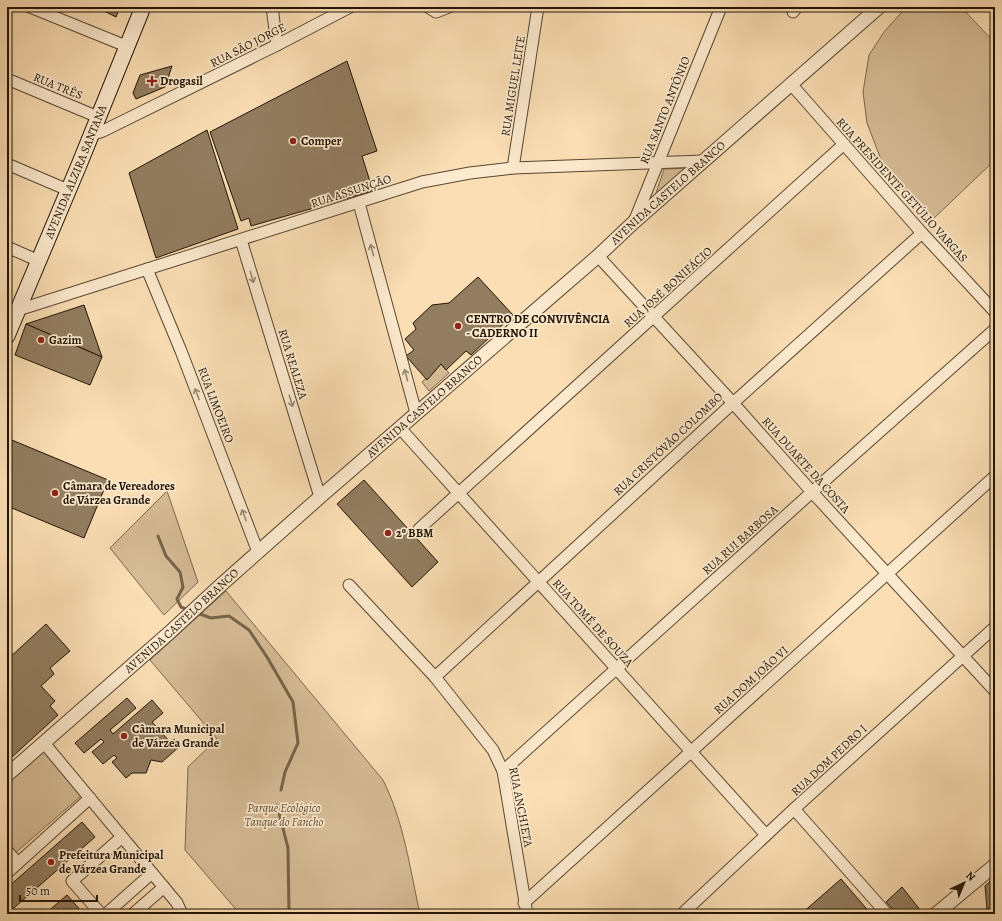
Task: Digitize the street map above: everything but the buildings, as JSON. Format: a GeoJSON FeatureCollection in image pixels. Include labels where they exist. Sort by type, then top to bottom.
{"type":"FeatureCollection","features":[{"type":"Feature","properties":{"kind":"main road","name":"AVENIDA ALZIRA SANTANA"},"geometry":{"type":"LineString","coordinates":[[8,333],[143,7]]}},
{"type":"Feature","properties":{"kind":"street"},"geometry":{"type":"LineString","coordinates":[[30,7],[47,11],[126,46]]}},
{"type":"Feature","properties":{"kind":"street"},"geometry":{"type":"LineString","coordinates":[[272,7],[277,45]]}},
{"type":"Feature","properties":{"kind":"street","name":"RUA SÃO JORGE"},"geometry":{"type":"LineString","coordinates":[[91,135],[103,131],[277,45],[350,7]]}},
{"type":"Feature","properties":{"kind":"street"},"geometry":{"type":"LineString","coordinates":[[428,7],[436,12],[449,7]]}},
{"type":"Feature","properties":{"kind":"street","name":"RUA MIGUEL LEITE"},"geometry":{"type":"LineString","coordinates":[[513,168],[538,7]]}},
{"type":"Feature","properties":{"kind":"street","name":"RUA SANTO ANTÔNIO"},"geometry":{"type":"LineString","coordinates":[[634,222],[721,7]]}},
{"type":"Feature","properties":{"kind":"street"},"geometry":{"type":"LineString","coordinates":[[711,32],[729,7]]}},
{"type":"Feature","properties":{"kind":"street","name":"AVENIDA CASTELO BRANCO"},"geometry":{"type":"LineString","coordinates":[[7,775],[320,497],[598,256],[634,222],[879,7]]}},
{"type":"Feature","properties":{"kind":"street","name":"RUA TRÊS"},"geometry":{"type":"LineString","coordinates":[[7,79],[98,117]]}},
{"type":"Feature","properties":{"kind":"street","name":"RUA PRESIDENTE GETÚLIO VARGAS"},"geometry":{"type":"LineString","coordinates":[[791,84],[922,233],[995,312]]}},
{"type":"Feature","properties":{"kind":"street","name":"RUA JOSÉ BONIFÁCIO"},"geometry":{"type":"LineString","coordinates":[[419,529],[844,144]]}},
{"type":"Feature","properties":{"kind":"street","name":"RUA ASSUNÇÃO"},"geometry":{"type":"LineString","coordinates":[[18,310],[422,182],[470,173],[513,168],[703,161]]}},
{"type":"Feature","properties":{"kind":"street"},"geometry":{"type":"LineString","coordinates":[[7,164],[68,190]]}},
{"type":"Feature","properties":{"kind":"street"},"geometry":{"type":"LineString","coordinates":[[359,202],[416,413]]}},
{"type":"Feature","properties":{"kind":"street","name":"RUA CRISTÓVÃO COLOMBO"},"geometry":{"type":"LineString","coordinates":[[435,677],[733,402],[922,233]]}},
{"type":"Feature","properties":{"kind":"street","name":"RUA REALEZA"},"geometry":{"type":"LineString","coordinates":[[241,240],[320,497]]}},
{"type":"Feature","properties":{"kind":"street"},"geometry":{"type":"LineString","coordinates":[[7,247],[39,261]]}},
{"type":"Feature","properties":{"kind":"street","name":"RUA DUARTE DA COSTA"},"geometry":{"type":"LineString","coordinates":[[598,256],[733,402],[812,492],[995,691]]}},
{"type":"Feature","properties":{"kind":"street","name":"RUA LIMOEIRO"},"geometry":{"type":"LineString","coordinates":[[148,269],[258,552]]}},
{"type":"Feature","properties":{"kind":"street","name":"RUA RUI BARBOSA"},"geometry":{"type":"LineString","coordinates":[[503,771],[995,329]]}},
{"type":"Feature","properties":{"kind":"street","name":"RUA TOMÉ DE SOUZA"},"geometry":{"type":"LineString","coordinates":[[400,428],[766,835]]}},
{"type":"Feature","properties":{"kind":"street","name":"RUA DOM JOÃO VI"},"geometry":{"type":"LineString","coordinates":[[524,903],[995,476]]}},
{"type":"Feature","properties":{"kind":"street","name":"RUA ANCHIETA"},"geometry":{"type":"LineString","coordinates":[[349,585],[435,677],[493,750],[503,771],[527,914]]}},
{"type":"Feature","properties":{"kind":"street","name":"RUA DOM PEDRO I"},"geometry":{"type":"LineString","coordinates":[[682,914],[794,809],[962,655],[995,627]]}},
{"type":"Feature","properties":{"kind":"street"},"geometry":{"type":"LineString","coordinates":[[44,743],[177,903],[182,914]]}},
{"type":"Feature","properties":{"kind":"street"},"geometry":{"type":"LineString","coordinates":[[7,873],[90,798]]}},
{"type":"Feature","properties":{"kind":"street"},"geometry":{"type":"LineString","coordinates":[[794,809],[886,914]]}},
{"type":"Feature","properties":{"kind":"street"},"geometry":{"type":"LineString","coordinates":[[101,914],[72,881],[122,837]]}},
{"type":"Feature","properties":{"kind":"street"},"geometry":{"type":"LineString","coordinates":[[7,851],[18,863]]}},
{"type":"Feature","properties":{"kind":"street"},"geometry":{"type":"LineString","coordinates":[[936,914],[995,865]]}},
{"type":"Feature","properties":{"kind":"street"},"geometry":{"type":"LineString","coordinates":[[106,914],[152,873]]}},
{"type":"Feature","properties":{"kind":"street"},"geometry":{"type":"LineString","coordinates":[[133,914],[164,887]]}},
{"type":"Feature","properties":{"kind":"green space"},"geometry":{"type":"Polygon","coordinates":[[[908,7],[961,7],[995,43],[995,160],[932,220],[885,170],[867,123],[863,92],[869,55],[884,32],[908,7]]]}},
{"type":"Feature","properties":{"kind":"green space"},"geometry":{"type":"Polygon","coordinates":[[[689,168],[654,199],[664,169],[689,168]]]}},
{"type":"Feature","properties":{"kind":"green space"},"geometry":{"type":"Polygon","coordinates":[[[441,364],[449,373],[429,391],[422,382],[441,364]]]}},
{"type":"Feature","properties":{"kind":"green space"},"geometry":{"type":"Polygon","coordinates":[[[167,491],[198,582],[164,615],[110,548],[167,491]]]}},
{"type":"Feature","properties":{"kind":"green space","name":"Parque Ecológico Tanque do Fancho"},"geometry":{"type":"Polygon","coordinates":[[[226,591],[383,780],[401,829],[420,914],[240,914],[185,850],[188,767],[217,739],[150,660],[226,591]]]}},
{"type":"Feature","properties":{"kind":"green space"},"geometry":{"type":"Polygon","coordinates":[[[43,750],[81,796],[14,854],[7,845],[7,781],[43,750]]]}},
{"type":"Feature","properties":{"kind":"waterway"},"geometry":{"type":"LineString","coordinates":[[158,536],[166,556],[180,572],[183,587],[177,599],[181,607],[188,610]]}},
{"type":"Feature","properties":{"kind":"waterway"},"geometry":{"type":"LineString","coordinates":[[197,613],[211,618],[229,616],[249,630],[267,657],[293,702],[298,743],[285,772],[281,790]]}},
{"type":"Feature","properties":{"kind":"waterway"},"geometry":{"type":"LineString","coordinates":[[277,805],[288,848],[289,914]]}},
{"type":"Feature","properties":{"kind":"place","name":"Drogasil"},"geometry":{"type":"Point","coordinates":[152,81]}},
{"type":"Feature","properties":{"kind":"place","name":"Comper"},"geometry":{"type":"Point","coordinates":[293,141]}},
{"type":"Feature","properties":{"kind":"place","name":"CENTRO DE CONVIVÊNCIA - CADERNO II"},"geometry":{"type":"Point","coordinates":[458,326]}},
{"type":"Feature","properties":{"kind":"place","name":"Gazim"},"geometry":{"type":"Point","coordinates":[41,340]}},
{"type":"Feature","properties":{"kind":"place","name":"Câmara de Vereadores de Várzea Grande"},"geometry":{"type":"Point","coordinates":[55,493]}},
{"type":"Feature","properties":{"kind":"place","name":"2º BBM"},"geometry":{"type":"Point","coordinates":[388,533]}},
{"type":"Feature","properties":{"kind":"place","name":"Câmara Municipal de Várzea Grande"},"geometry":{"type":"Point","coordinates":[124,736]}},
{"type":"Feature","properties":{"kind":"place","name":"Prefeitura Municipal de Várzea Grande"},"geometry":{"type":"Point","coordinates":[51,862]}}]}
